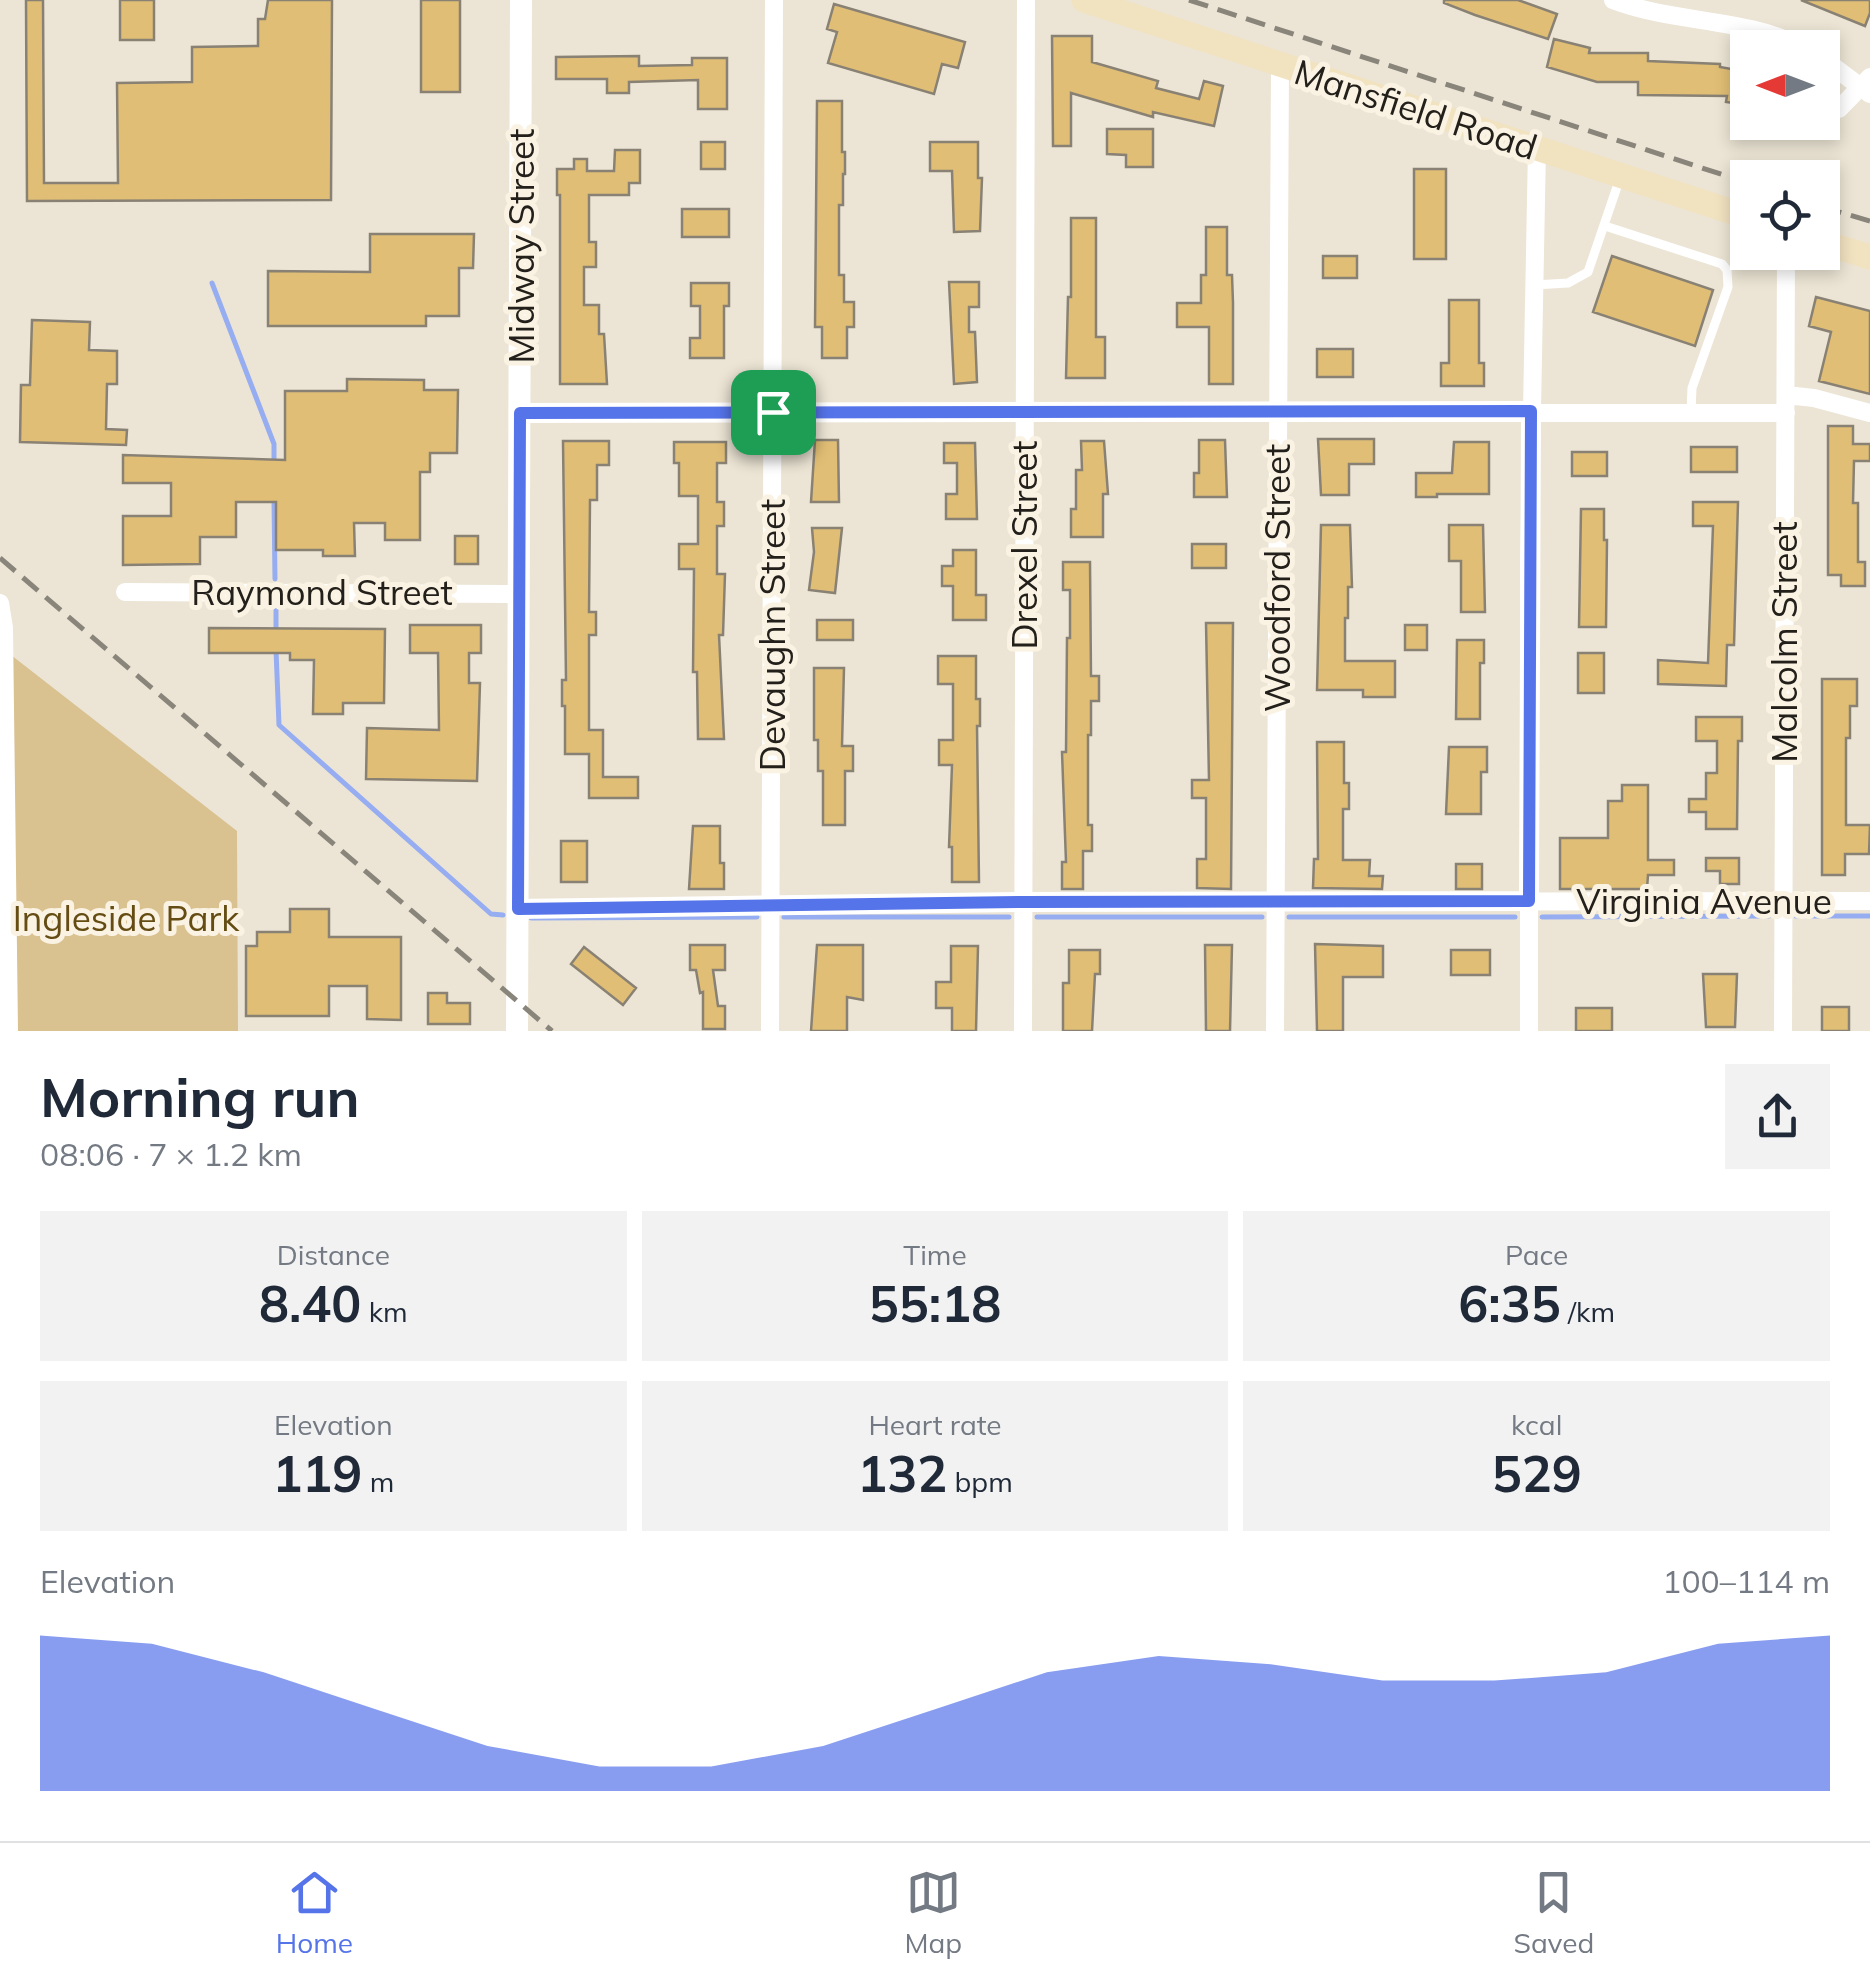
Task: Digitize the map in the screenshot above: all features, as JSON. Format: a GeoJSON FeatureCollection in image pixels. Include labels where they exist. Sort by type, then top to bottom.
{"type":"FeatureCollection","features":[{"type":"Feature","properties":{"kind":"main road","name":"Mansfield Road"},"geometry":{"type":"LineString","coordinates":[[1084,0],[1730,211]]}},
{"type":"Feature","properties":{"kind":"main road"},"geometry":{"type":"LineString","coordinates":[[1840,248],[1870,257]]}},
{"type":"Feature","properties":{"kind":"street","name":"Midway Street"},"geometry":{"type":"LineString","coordinates":[[517,1031],[521,0]]}},
{"type":"Feature","properties":{"kind":"street","name":"Devaughn Street"},"geometry":{"type":"LineString","coordinates":[[770,1031],[774,0]]}},
{"type":"Feature","properties":{"kind":"street","name":"Drexel Street"},"geometry":{"type":"LineString","coordinates":[[1023,1031],[1026,0]]}},
{"type":"Feature","properties":{"kind":"street"},"geometry":{"type":"LineString","coordinates":[[1614,0],[1654,14],[1761,30]]}},
{"type":"Feature","properties":{"kind":"street"},"geometry":{"type":"LineString","coordinates":[[1696,0],[1696,20]]}},
{"type":"Feature","properties":{"kind":"street","name":"Woodford Street"},"geometry":{"type":"LineString","coordinates":[[1275,1031],[1280,64]]}},
{"type":"Feature","properties":{"kind":"street"},"geometry":{"type":"LineString","coordinates":[[1840,69],[1866,86],[1840,108]]}},
{"type":"Feature","properties":{"kind":"street"},"geometry":{"type":"LineString","coordinates":[[1528,1031],[1536,148]]}},
{"type":"Feature","properties":{"kind":"street","name":"Malcolm Street"},"geometry":{"type":"LineString","coordinates":[[1783,1031],[1786,270]]}},
{"type":"Feature","properties":{"kind":"street"},"geometry":{"type":"LineString","coordinates":[[520,413],[1692,412],[1832,402],[1870,413]]}},
{"type":"Feature","properties":{"kind":"street","name":"Raymond Street"},"geometry":{"type":"LineString","coordinates":[[125,592],[519,594]]}},
{"type":"Feature","properties":{"kind":"street"},"geometry":{"type":"LineString","coordinates":[[0,603],[4,628],[4,919],[9,1031]]}},
{"type":"Feature","properties":{"kind":"street","name":"Virginia Avenue"},"geometry":{"type":"LineString","coordinates":[[518,909],[1023,902],[1870,901]]}},
{"type":"Feature","properties":{"kind":"lane"},"geometry":{"type":"LineString","coordinates":[[1534,285],[1568,283],[1588,272],[1621,176]]}},
{"type":"Feature","properties":{"kind":"lane"},"geometry":{"type":"LineString","coordinates":[[1605,226],[1722,264],[1728,270],[1728,287],[1692,388],[1692,412]]}},
{"type":"Feature","properties":{"kind":"green space","name":"Ingleside Park"},"geometry":{"type":"Polygon","coordinates":[[[11,655],[237,831],[238,1031],[16,1031],[11,655]]]}},
{"type":"Feature","properties":{"kind":"building"},"geometry":{"type":"Polygon","coordinates":[[[26,0],[43,0],[44,183],[118,183],[117,83],[192,82],[192,47],[258,46],[258,19],[265,19],[268,0],[332,0],[331,200],[27,201],[26,0]]]}},
{"type":"Feature","properties":{"kind":"building"},"geometry":{"type":"Polygon","coordinates":[[[120,0],[154,0],[154,40],[120,40],[120,0]]]}},
{"type":"Feature","properties":{"kind":"building"},"geometry":{"type":"Polygon","coordinates":[[[421,0],[460,0],[460,92],[421,92],[421,0]]]}},
{"type":"Feature","properties":{"kind":"building"},"geometry":{"type":"Polygon","coordinates":[[[1444,0],[1518,0],[1557,14],[1548,39],[1475,15],[1444,0]]]}},
{"type":"Feature","properties":{"kind":"building"},"geometry":{"type":"Polygon","coordinates":[[[1801,0],[1870,0],[1870,13],[1865,26],[1801,0]]]}},
{"type":"Feature","properties":{"kind":"building"},"geometry":{"type":"Polygon","coordinates":[[[834,4],[965,42],[958,68],[942,64],[934,94],[828,63],[837,32],[827,29],[834,4]]]}},
{"type":"Feature","properties":{"kind":"building"},"geometry":{"type":"Polygon","coordinates":[[[1052,36],[1092,36],[1092,62],[1158,81],[1156,88],[1199,99],[1204,81],[1223,86],[1214,126],[1153,112],[1153,117],[1071,93],[1071,146],[1053,146],[1052,36]]]}},
{"type":"Feature","properties":{"kind":"building"},"geometry":{"type":"Polygon","coordinates":[[[1554,39],[1590,48],[1589,53],[1648,53],[1648,61],[1720,64],[1730,69],[1730,103],[1726,102],[1727,96],[1638,95],[1638,82],[1597,82],[1547,67],[1554,39]]]}},
{"type":"Feature","properties":{"kind":"building"},"geometry":{"type":"Polygon","coordinates":[[[639,56],[639,66],[692,65],[692,58],[727,58],[727,109],[698,109],[698,80],[629,82],[629,93],[607,93],[607,79],[556,79],[556,57],[639,56]]]}},
{"type":"Feature","properties":{"kind":"building"},"geometry":{"type":"Polygon","coordinates":[[[817,101],[842,101],[845,174],[843,205],[839,205],[839,275],[844,275],[844,302],[854,302],[854,327],[847,327],[847,358],[822,358],[822,327],[815,327],[817,101]]]}},
{"type":"Feature","properties":{"kind":"building"},"geometry":{"type":"Polygon","coordinates":[[[1107,129],[1153,129],[1153,167],[1126,167],[1126,155],[1107,154],[1107,129]]]}},
{"type":"Feature","properties":{"kind":"building"},"geometry":{"type":"Polygon","coordinates":[[[701,142],[725,142],[725,169],[701,169],[701,142]]]}},
{"type":"Feature","properties":{"kind":"building"},"geometry":{"type":"Polygon","coordinates":[[[930,142],[978,142],[978,178],[982,178],[980,231],[954,232],[952,171],[930,171],[930,142]]]}},
{"type":"Feature","properties":{"kind":"building"},"geometry":{"type":"Polygon","coordinates":[[[615,150],[640,150],[640,183],[629,183],[629,195],[589,195],[589,242],[596,242],[596,267],[584,267],[584,305],[599,305],[607,384],[560,384],[557,169],[574,169],[574,159],[587,159],[587,171],[614,171],[615,150]]]}},
{"type":"Feature","properties":{"kind":"building"},"geometry":{"type":"Polygon","coordinates":[[[1414,169],[1446,169],[1446,259],[1414,259],[1414,169]]]}},
{"type":"Feature","properties":{"kind":"building"},"geometry":{"type":"Polygon","coordinates":[[[682,209],[729,209],[729,237],[682,237],[682,209]]]}},
{"type":"Feature","properties":{"kind":"building"},"geometry":{"type":"Polygon","coordinates":[[[1071,218],[1096,218],[1096,337],[1105,337],[1105,378],[1066,378],[1071,218]]]}},
{"type":"Feature","properties":{"kind":"building"},"geometry":{"type":"Polygon","coordinates":[[[1206,227],[1227,227],[1227,275],[1232,275],[1233,384],[1209,384],[1209,327],[1177,327],[1177,303],[1201,303],[1201,275],[1206,275],[1206,227]]]}},
{"type":"Feature","properties":{"kind":"building"},"geometry":{"type":"Polygon","coordinates":[[[370,234],[474,234],[473,268],[459,268],[459,316],[426,316],[426,326],[268,326],[268,271],[370,272],[370,234]]]}},
{"type":"Feature","properties":{"kind":"building"},"geometry":{"type":"Polygon","coordinates":[[[1323,256],[1357,256],[1357,278],[1323,278],[1323,256]]]}},
{"type":"Feature","properties":{"kind":"building"},"geometry":{"type":"Polygon","coordinates":[[[1612,256],[1713,290],[1695,346],[1593,312],[1612,256]]]}},
{"type":"Feature","properties":{"kind":"building"},"geometry":{"type":"Polygon","coordinates":[[[949,282],[979,282],[979,307],[969,307],[969,332],[975,332],[977,382],[954,384],[949,282]]]}},
{"type":"Feature","properties":{"kind":"building"},"geometry":{"type":"Polygon","coordinates":[[[691,283],[729,283],[729,306],[724,306],[724,358],[690,358],[690,338],[700,338],[700,306],[691,306],[691,283]]]}},
{"type":"Feature","properties":{"kind":"building"},"geometry":{"type":"Polygon","coordinates":[[[1816,297],[1870,311],[1870,394],[1819,381],[1831,332],[1809,326],[1816,297]]]}},
{"type":"Feature","properties":{"kind":"building"},"geometry":{"type":"Polygon","coordinates":[[[1449,300],[1479,300],[1479,363],[1484,363],[1484,386],[1441,386],[1441,363],[1449,363],[1449,300]]]}},
{"type":"Feature","properties":{"kind":"building"},"geometry":{"type":"Polygon","coordinates":[[[32,320],[90,322],[89,350],[117,351],[117,384],[107,384],[106,429],[127,430],[126,445],[20,442],[21,385],[30,385],[32,320]]]}},
{"type":"Feature","properties":{"kind":"building"},"geometry":{"type":"Polygon","coordinates":[[[1317,349],[1353,349],[1353,377],[1317,377],[1317,349]]]}},
{"type":"Feature","properties":{"kind":"building"},"geometry":{"type":"Polygon","coordinates":[[[347,379],[424,380],[424,390],[458,390],[457,453],[430,453],[430,472],[420,472],[420,540],[385,540],[385,523],[354,523],[355,556],[323,556],[323,550],[276,550],[276,502],[236,502],[236,537],[200,537],[200,564],[123,565],[123,516],[171,516],[171,483],[123,483],[123,455],[285,460],[285,391],[347,391],[347,379]]]}},
{"type":"Feature","properties":{"kind":"building"},"geometry":{"type":"Polygon","coordinates":[[[1828,426],[1853,426],[1853,444],[1870,444],[1870,461],[1854,461],[1858,562],[1865,562],[1865,586],[1841,586],[1841,575],[1828,575],[1828,426]]]}},
{"type":"Feature","properties":{"kind":"building"},"geometry":{"type":"Polygon","coordinates":[[[1318,439],[1374,439],[1374,464],[1349,464],[1349,495],[1321,495],[1318,439]]]}},
{"type":"Feature","properties":{"kind":"building"},"geometry":{"type":"Polygon","coordinates":[[[815,440],[838,440],[839,502],[811,502],[815,440]]]}},
{"type":"Feature","properties":{"kind":"building"},"geometry":{"type":"Polygon","coordinates":[[[1199,440],[1225,440],[1227,497],[1194,497],[1199,440]]]}},
{"type":"Feature","properties":{"kind":"building"},"geometry":{"type":"Polygon","coordinates":[[[563,441],[609,441],[609,465],[597,465],[597,500],[590,500],[589,612],[596,612],[596,635],[589,635],[589,730],[603,730],[603,777],[638,777],[638,798],[589,798],[589,754],[565,754],[563,441]]]}},
{"type":"Feature","properties":{"kind":"building"},"geometry":{"type":"Polygon","coordinates":[[[1081,441],[1104,441],[1108,494],[1103,494],[1103,537],[1071,537],[1076,470],[1082,470],[1081,441]]]}},
{"type":"Feature","properties":{"kind":"building"},"geometry":{"type":"Polygon","coordinates":[[[674,442],[726,442],[726,463],[717,463],[717,502],[724,502],[724,526],[717,526],[717,574],[725,574],[723,635],[719,635],[724,739],[698,739],[697,672],[693,672],[694,569],[679,569],[679,544],[698,544],[698,496],[679,496],[679,463],[674,463],[674,442]]]}},
{"type":"Feature","properties":{"kind":"building"},"geometry":{"type":"Polygon","coordinates":[[[1454,442],[1489,442],[1489,494],[1416,497],[1416,473],[1452,473],[1454,442]]]}},
{"type":"Feature","properties":{"kind":"building"},"geometry":{"type":"Polygon","coordinates":[[[944,443],[975,443],[977,519],[946,519],[946,494],[957,494],[957,463],[944,463],[944,443]]]}},
{"type":"Feature","properties":{"kind":"building"},"geometry":{"type":"Polygon","coordinates":[[[1691,447],[1737,447],[1737,472],[1691,472],[1691,447]]]}},
{"type":"Feature","properties":{"kind":"building"},"geometry":{"type":"Polygon","coordinates":[[[1572,452],[1607,452],[1607,476],[1572,476],[1572,452]]]}},
{"type":"Feature","properties":{"kind":"building"},"geometry":{"type":"Polygon","coordinates":[[[1693,502],[1738,502],[1734,645],[1727,645],[1726,686],[1658,684],[1658,660],[1708,663],[1713,526],[1693,526],[1693,502]]]}},
{"type":"Feature","properties":{"kind":"building"},"geometry":{"type":"Polygon","coordinates":[[[1581,509],[1604,509],[1606,627],[1579,627],[1581,509]]]}},
{"type":"Feature","properties":{"kind":"building"},"geometry":{"type":"Polygon","coordinates":[[[1321,525],[1350,525],[1352,587],[1348,587],[1345,618],[1345,661],[1395,661],[1395,697],[1363,697],[1363,690],[1317,690],[1321,525]]]}},
{"type":"Feature","properties":{"kind":"building"},"geometry":{"type":"Polygon","coordinates":[[[1449,525],[1483,525],[1485,612],[1461,612],[1461,561],[1449,561],[1449,525]]]}},
{"type":"Feature","properties":{"kind":"building"},"geometry":{"type":"Polygon","coordinates":[[[812,528],[842,528],[835,593],[809,590],[814,552],[812,528]]]}},
{"type":"Feature","properties":{"kind":"building"},"geometry":{"type":"Polygon","coordinates":[[[455,536],[478,536],[478,564],[455,564],[455,536]]]}},
{"type":"Feature","properties":{"kind":"building"},"geometry":{"type":"Polygon","coordinates":[[[1192,544],[1226,544],[1226,568],[1192,568],[1192,544]]]}},
{"type":"Feature","properties":{"kind":"building"},"geometry":{"type":"Polygon","coordinates":[[[953,550],[976,550],[976,595],[986,595],[986,620],[953,620],[953,586],[942,586],[942,566],[953,566],[953,550]]]}},
{"type":"Feature","properties":{"kind":"building"},"geometry":{"type":"Polygon","coordinates":[[[1063,562],[1090,562],[1091,676],[1099,676],[1099,701],[1091,701],[1088,735],[1088,825],[1092,825],[1092,851],[1083,851],[1083,889],[1062,889],[1062,862],[1066,862],[1062,752],[1066,752],[1070,638],[1070,590],[1063,590],[1063,562]]]}},
{"type":"Feature","properties":{"kind":"building"},"geometry":{"type":"Polygon","coordinates":[[[817,620],[853,620],[853,640],[817,640],[817,620]]]}},
{"type":"Feature","properties":{"kind":"building"},"geometry":{"type":"Polygon","coordinates":[[[1206,623],[1233,623],[1231,889],[1197,888],[1197,859],[1206,859],[1206,798],[1192,798],[1192,780],[1209,780],[1206,623]]]}},
{"type":"Feature","properties":{"kind":"building"},"geometry":{"type":"Polygon","coordinates":[[[410,625],[481,625],[481,653],[469,653],[469,683],[480,683],[477,781],[366,779],[367,728],[439,730],[438,653],[410,653],[410,625]]]}},
{"type":"Feature","properties":{"kind":"building"},"geometry":{"type":"Polygon","coordinates":[[[1405,625],[1427,625],[1427,650],[1405,650],[1405,625]]]}},
{"type":"Feature","properties":{"kind":"building"},"geometry":{"type":"Polygon","coordinates":[[[209,628],[385,629],[384,703],[343,703],[343,714],[313,714],[314,660],[290,660],[290,653],[209,653],[209,628]]]}},
{"type":"Feature","properties":{"kind":"building"},"geometry":{"type":"Polygon","coordinates":[[[1457,640],[1484,640],[1480,719],[1456,719],[1457,640]]]}},
{"type":"Feature","properties":{"kind":"building"},"geometry":{"type":"Polygon","coordinates":[[[1578,653],[1604,653],[1604,693],[1578,693],[1578,653]]]}},
{"type":"Feature","properties":{"kind":"building"},"geometry":{"type":"Polygon","coordinates":[[[938,656],[976,656],[976,699],[980,699],[979,882],[952,882],[952,765],[939,765],[939,740],[953,740],[953,684],[938,684],[938,656]]]}},
{"type":"Feature","properties":{"kind":"building"},"geometry":{"type":"Polygon","coordinates":[[[814,668],[844,668],[842,746],[853,746],[853,771],[845,771],[845,825],[823,825],[823,771],[818,771],[818,740],[814,740],[814,668]]]}},
{"type":"Feature","properties":{"kind":"building"},"geometry":{"type":"Polygon","coordinates":[[[1822,679],[1857,679],[1857,706],[1850,706],[1850,738],[1846,738],[1846,825],[1870,825],[1869,854],[1845,854],[1845,875],[1822,875],[1822,679]]]}},
{"type":"Feature","properties":{"kind":"building"},"geometry":{"type":"Polygon","coordinates":[[[1696,717],[1742,717],[1737,829],[1706,829],[1706,812],[1689,812],[1689,799],[1706,799],[1706,773],[1717,773],[1717,741],[1696,741],[1696,717]]]}},
{"type":"Feature","properties":{"kind":"building"},"geometry":{"type":"Polygon","coordinates":[[[1317,742],[1344,742],[1344,783],[1349,783],[1349,809],[1343,809],[1343,860],[1370,860],[1369,876],[1383,876],[1382,889],[1313,888],[1314,859],[1318,859],[1317,742]]]}},
{"type":"Feature","properties":{"kind":"building"},"geometry":{"type":"Polygon","coordinates":[[[1449,747],[1487,747],[1487,772],[1481,772],[1481,814],[1446,814],[1449,747]]]}},
{"type":"Feature","properties":{"kind":"building"},"geometry":{"type":"Polygon","coordinates":[[[1622,785],[1648,785],[1648,860],[1674,860],[1674,875],[1648,875],[1647,889],[1560,889],[1560,838],[1608,838],[1608,801],[1622,801],[1622,785]]]}},
{"type":"Feature","properties":{"kind":"building"},"geometry":{"type":"Polygon","coordinates":[[[693,826],[720,826],[724,889],[689,889],[693,826]]]}},
{"type":"Feature","properties":{"kind":"building"},"geometry":{"type":"Polygon","coordinates":[[[561,841],[587,841],[587,882],[561,882],[561,841]]]}},
{"type":"Feature","properties":{"kind":"building"},"geometry":{"type":"Polygon","coordinates":[[[1706,858],[1739,858],[1739,884],[1720,884],[1720,871],[1706,871],[1706,858]]]}},
{"type":"Feature","properties":{"kind":"building"},"geometry":{"type":"Polygon","coordinates":[[[1456,864],[1482,864],[1482,889],[1456,889],[1456,864]]]}},
{"type":"Feature","properties":{"kind":"building"},"geometry":{"type":"Polygon","coordinates":[[[290,909],[329,909],[329,937],[401,937],[401,1020],[367,1019],[367,986],[329,986],[329,1016],[246,1016],[246,946],[257,946],[257,932],[290,932],[290,909]]]}},
{"type":"Feature","properties":{"kind":"building"},"geometry":{"type":"Polygon","coordinates":[[[1315,944],[1383,946],[1383,977],[1343,977],[1343,1031],[1317,1031],[1315,944]]]}},
{"type":"Feature","properties":{"kind":"building"},"geometry":{"type":"Polygon","coordinates":[[[690,945],[725,945],[725,970],[713,970],[718,1006],[725,1006],[725,1029],[703,1029],[703,992],[700,993],[696,970],[690,970],[690,945]]]}},
{"type":"Feature","properties":{"kind":"building"},"geometry":{"type":"Polygon","coordinates":[[[817,945],[863,945],[863,1000],[847,997],[847,1031],[811,1031],[817,945]]]}},
{"type":"Feature","properties":{"kind":"building"},"geometry":{"type":"Polygon","coordinates":[[[1205,945],[1232,945],[1230,1031],[1206,1031],[1205,945]]]}},
{"type":"Feature","properties":{"kind":"building"},"geometry":{"type":"Polygon","coordinates":[[[951,946],[978,946],[976,1031],[952,1031],[952,1008],[936,1008],[936,982],[951,982],[951,946]]]}},
{"type":"Feature","properties":{"kind":"building"},"geometry":{"type":"Polygon","coordinates":[[[584,947],[636,988],[623,1005],[571,964],[584,947]]]}},
{"type":"Feature","properties":{"kind":"building"},"geometry":{"type":"Polygon","coordinates":[[[1069,950],[1100,950],[1092,1031],[1063,1031],[1063,983],[1069,983],[1069,950]]]}},
{"type":"Feature","properties":{"kind":"building"},"geometry":{"type":"Polygon","coordinates":[[[1451,950],[1490,950],[1490,975],[1451,975],[1451,950]]]}},
{"type":"Feature","properties":{"kind":"building"},"geometry":{"type":"Polygon","coordinates":[[[1703,974],[1737,974],[1735,1027],[1706,1027],[1703,974]]]}},
{"type":"Feature","properties":{"kind":"building"},"geometry":{"type":"Polygon","coordinates":[[[428,993],[447,993],[447,1003],[470,1003],[470,1024],[428,1024],[428,993]]]}},
{"type":"Feature","properties":{"kind":"building"},"geometry":{"type":"Polygon","coordinates":[[[1822,1007],[1849,1007],[1849,1031],[1822,1031],[1822,1007]]]}},
{"type":"Feature","properties":{"kind":"building"},"geometry":{"type":"Polygon","coordinates":[[[1576,1008],[1612,1008],[1612,1031],[1576,1031],[1576,1008]]]}},
{"type":"Feature","properties":{"kind":"waterway"},"geometry":{"type":"LineString","coordinates":[[212,283],[274,444],[274,464]]}},
{"type":"Feature","properties":{"kind":"waterway"},"geometry":{"type":"LineString","coordinates":[[274,500],[275,579]]}},
{"type":"Feature","properties":{"kind":"waterway"},"geometry":{"type":"LineString","coordinates":[[276,607],[276,634]]}},
{"type":"Feature","properties":{"kind":"waterway"},"geometry":{"type":"LineString","coordinates":[[276,650],[279,725],[491,914],[503,915]]}},
{"type":"Feature","properties":{"kind":"waterway"},"geometry":{"type":"LineString","coordinates":[[1542,917],[1769,916]]}},
{"type":"Feature","properties":{"kind":"waterway"},"geometry":{"type":"LineString","coordinates":[[1796,916],[1870,916]]}},
{"type":"Feature","properties":{"kind":"waterway"},"geometry":{"type":"LineString","coordinates":[[531,918],[757,917]]}},
{"type":"Feature","properties":{"kind":"waterway"},"geometry":{"type":"LineString","coordinates":[[784,917],[1009,917]]}},
{"type":"Feature","properties":{"kind":"waterway"},"geometry":{"type":"LineString","coordinates":[[1037,917],[1262,917]]}},
{"type":"Feature","properties":{"kind":"waterway"},"geometry":{"type":"LineString","coordinates":[[1289,917],[1515,917]]}},
{"type":"Feature","properties":{"kind":"railway"},"geometry":{"type":"LineString","coordinates":[[1189,0],[1730,177]]}},
{"type":"Feature","properties":{"kind":"railway"},"geometry":{"type":"LineString","coordinates":[[1840,212],[1870,221]]}},
{"type":"Feature","properties":{"kind":"railway"},"geometry":{"type":"LineString","coordinates":[[0,558],[552,1031]]}},
{"type":"Feature","properties":{"kind":"route"},"geometry":{"type":"LineString","coordinates":[[1531,411],[1529,901],[1023,902],[518,909],[520,413],[773,412],[1531,411]]}}]}
